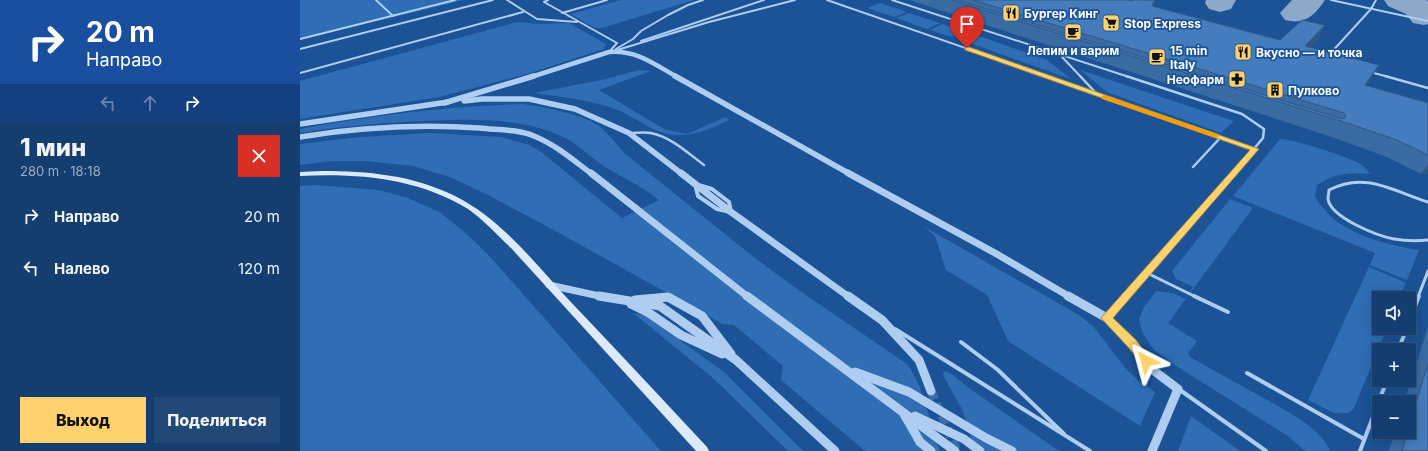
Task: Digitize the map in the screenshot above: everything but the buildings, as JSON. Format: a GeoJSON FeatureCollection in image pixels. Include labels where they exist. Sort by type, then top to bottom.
{"type":"FeatureCollection","features":[{"type":"Feature","properties":{"kind":"main road"},"geometry":{"type":"LineString","coordinates":[[300,174],[332,173],[381,176],[404,180],[440,192],[471,208],[483,217],[514,246],[703,451]]}},
{"type":"Feature","properties":{"kind":"street"},"geometry":{"type":"LineString","coordinates":[[444,103],[494,89],[609,52],[622,51],[638,55],[775,133],[994,253],[1107,318],[1132,343],[1153,370],[1178,389],[1152,451]]}},
{"type":"Feature","properties":{"kind":"street"},"geometry":{"type":"LineString","coordinates":[[300,124],[369,112],[482,99],[529,99],[575,109],[629,132],[731,212],[882,320],[919,360],[931,390]]}},
{"type":"Feature","properties":{"kind":"street"},"geometry":{"type":"LineString","coordinates":[[300,137],[384,127],[443,126],[502,130],[532,135],[554,145],[775,318],[847,369],[956,451]]}},
{"type":"Feature","properties":{"kind":"street"},"geometry":{"type":"LineString","coordinates":[[549,285],[625,301],[660,306],[736,360],[835,451]]}},
{"type":"Feature","properties":{"kind":"street"},"geometry":{"type":"LineString","coordinates":[[625,301],[668,297],[702,316],[736,360]]}},
{"type":"Feature","properties":{"kind":"street"},"geometry":{"type":"LineString","coordinates":[[847,369],[909,392],[986,438],[1012,451]]}},
{"type":"Feature","properties":{"kind":"street"},"geometry":{"type":"LineString","coordinates":[[902,410],[920,442],[931,451]]}},
{"type":"Feature","properties":{"kind":"street"},"geometry":{"type":"LineString","coordinates":[[902,410],[964,440],[980,451]]}},
{"type":"Feature","properties":{"kind":"lane"},"geometry":{"type":"LineString","coordinates":[[376,0],[393,16]]}},
{"type":"Feature","properties":{"kind":"lane"},"geometry":{"type":"LineString","coordinates":[[300,39],[455,0]]}},
{"type":"Feature","properties":{"kind":"lane"},"geometry":{"type":"LineString","coordinates":[[300,49],[492,0]]}},
{"type":"Feature","properties":{"kind":"lane"},"geometry":{"type":"LineString","coordinates":[[507,0],[523,12],[536,19],[576,22]]}},
{"type":"Feature","properties":{"kind":"lane"},"geometry":{"type":"LineString","coordinates":[[548,0],[544,2],[576,22],[617,44],[609,52]]}},
{"type":"Feature","properties":{"kind":"lane"},"geometry":{"type":"LineString","coordinates":[[562,13],[607,0]]}},
{"type":"Feature","properties":{"kind":"lane"},"geometry":{"type":"LineString","coordinates":[[609,52],[633,39],[641,31],[668,15],[688,5],[703,0]]}},
{"type":"Feature","properties":{"kind":"lane"},"geometry":{"type":"LineString","coordinates":[[609,52],[764,0]]}},
{"type":"Feature","properties":{"kind":"lane"},"geometry":{"type":"LineString","coordinates":[[609,52],[691,26],[751,10],[776,6],[795,0]]}},
{"type":"Feature","properties":{"kind":"lane"},"geometry":{"type":"LineString","coordinates":[[827,0],[1255,149]]}},
{"type":"Feature","properties":{"kind":"lane"},"geometry":{"type":"LineString","coordinates":[[892,0],[1242,114],[1254,121],[1264,130],[1263,138],[1255,149],[1107,318]]}},
{"type":"Feature","properties":{"kind":"lane"},"geometry":{"type":"LineString","coordinates":[[1331,0],[1428,21]]}},
{"type":"Feature","properties":{"kind":"lane"},"geometry":{"type":"LineString","coordinates":[[1324,60],[1371,9],[1376,0]]}},
{"type":"Feature","properties":{"kind":"lane"},"geometry":{"type":"LineString","coordinates":[[300,73],[523,12]]}},
{"type":"Feature","properties":{"kind":"lane"},"geometry":{"type":"LineString","coordinates":[[1061,56],[1098,95]]}},
{"type":"Feature","properties":{"kind":"lane"},"geometry":{"type":"LineString","coordinates":[[1368,72],[1428,88]]}},
{"type":"Feature","properties":{"kind":"lane"},"geometry":{"type":"LineString","coordinates":[[629,132],[649,133],[660,136],[678,145],[704,165]]}},
{"type":"Feature","properties":{"kind":"lane"},"geometry":{"type":"LineString","coordinates":[[1193,167],[1221,137]]}},
{"type":"Feature","properties":{"kind":"lane"},"geometry":{"type":"LineString","coordinates":[[1428,202],[1394,189],[1372,183],[1353,182],[1338,184],[1329,190],[1328,199],[1336,210],[1351,222],[1372,233],[1396,240],[1418,242],[1428,240]]}},
{"type":"Feature","properties":{"kind":"lane"},"geometry":{"type":"LineString","coordinates":[[1416,303],[1428,271]]}},
{"type":"Feature","properties":{"kind":"lane"},"geometry":{"type":"LineString","coordinates":[[1147,273],[1228,312]]}},
{"type":"Feature","properties":{"kind":"lane"},"geometry":{"type":"LineString","coordinates":[[882,320],[1070,440],[1090,451]]}},
{"type":"Feature","properties":{"kind":"lane"},"geometry":{"type":"LineString","coordinates":[[961,342],[998,370],[1070,440]]}},
{"type":"Feature","properties":{"kind":"lane"},"geometry":{"type":"LineString","coordinates":[[1247,374],[1364,439]]}},
{"type":"Feature","properties":{"kind":"lane"},"geometry":{"type":"LineString","coordinates":[[1360,451],[1384,387]]}},
{"type":"Feature","properties":{"kind":"lane"},"geometry":{"type":"LineString","coordinates":[[1178,389],[1266,451]]}},
{"type":"Feature","properties":{"kind":"shaded area"},"geometry":{"type":"Polygon","coordinates":[[[300,0],[464,0],[300,40],[300,0]]]}},
{"type":"Feature","properties":{"kind":"shaded area"},"geometry":{"type":"Polygon","coordinates":[[[621,0],[694,0],[602,28],[595,28],[571,14],[621,0]]]}},
{"type":"Feature","properties":{"kind":"shaded area"},"geometry":{"type":"Polygon","coordinates":[[[880,3],[907,12],[894,17],[867,8],[880,3]]]}},
{"type":"Feature","properties":{"kind":"shaded area"},"geometry":{"type":"Polygon","coordinates":[[[909,13],[940,23],[927,29],[896,18],[909,13]]]}},
{"type":"Feature","properties":{"kind":"shaded area"},"geometry":{"type":"Polygon","coordinates":[[[517,22],[541,24],[569,23],[606,44],[604,49],[527,74],[439,97],[300,119],[300,81],[517,22]]]}},
{"type":"Feature","properties":{"kind":"shaded area"},"geometry":{"type":"Polygon","coordinates":[[[942,24],[965,31],[952,37],[930,30],[942,24]]]}},
{"type":"Feature","properties":{"kind":"shaded area"},"geometry":{"type":"Polygon","coordinates":[[[979,36],[1047,60],[1071,79],[967,42],[979,36]]]}},
{"type":"Feature","properties":{"kind":"shaded area"},"geometry":{"type":"Polygon","coordinates":[[[639,70],[651,71],[599,90],[664,129],[687,134],[726,117],[729,120],[701,132],[683,135],[673,135],[653,129],[622,112],[608,107],[577,99],[534,93],[606,79],[639,70]]]}},
{"type":"Feature","properties":{"kind":"shaded area"},"geometry":{"type":"Polygon","coordinates":[[[1080,70],[1234,121],[1221,133],[1107,92],[1080,70]]]}},
{"type":"Feature","properties":{"kind":"shaded area"},"geometry":{"type":"Polygon","coordinates":[[[523,104],[572,114],[596,124],[624,153],[755,258],[800,291],[907,364],[918,383],[940,451],[865,451],[781,380],[783,366],[734,325],[723,324],[552,229],[450,177],[413,166],[365,161],[332,161],[300,165],[300,144],[359,137],[431,133],[501,137],[529,145],[540,151],[622,218],[659,200],[639,186],[602,165],[579,147],[563,137],[547,130],[530,126],[494,121],[441,120],[362,125],[300,133],[300,129],[383,115],[439,109],[523,104]]]}},
{"type":"Feature","properties":{"kind":"shaded area"},"geometry":{"type":"Polygon","coordinates":[[[1280,139],[1296,141],[1353,160],[1365,168],[1370,174],[1342,175],[1324,181],[1317,185],[1315,196],[1321,206],[1332,218],[1355,232],[1381,242],[1419,250],[1407,280],[1370,265],[1375,253],[1233,196],[1280,139]]]}},
{"type":"Feature","properties":{"kind":"shaded area"},"geometry":{"type":"Polygon","coordinates":[[[315,185],[379,190],[408,198],[441,213],[468,235],[493,260],[661,451],[300,451],[300,186],[315,185]]]}},
{"type":"Feature","properties":{"kind":"shaded area"},"geometry":{"type":"Polygon","coordinates":[[[1230,199],[1253,208],[1168,323],[1197,341],[1188,354],[1190,357],[1296,416],[1317,433],[1325,442],[1330,451],[1305,451],[1288,436],[1173,364],[1154,350],[1143,334],[1139,319],[1144,307],[1156,291],[1173,293],[1185,299],[1193,287],[1176,279],[1172,271],[1230,199]]]}},
{"type":"Feature","properties":{"kind":"shaded area"},"geometry":{"type":"Polygon","coordinates":[[[923,226],[1079,315],[1093,326],[1126,369],[1139,381],[1155,392],[1140,426],[1008,341],[987,295],[946,270],[935,236],[923,226]]]}},
{"type":"Feature","properties":{"kind":"shaded area"},"geometry":{"type":"Polygon","coordinates":[[[1369,267],[1406,283],[1402,291],[1372,291],[1372,335],[1384,335],[1381,343],[1372,343],[1372,364],[1354,408],[1349,413],[1334,413],[1308,400],[1369,267]]]}},
{"type":"Feature","properties":{"kind":"shaded area"},"geometry":{"type":"Polygon","coordinates":[[[633,313],[646,316],[724,372],[803,451],[788,451],[713,378],[633,313]]]}},
{"type":"Feature","properties":{"kind":"shaded area"},"geometry":{"type":"Polygon","coordinates":[[[946,371],[1059,451],[975,451],[963,411],[944,377],[943,373],[946,371]]]}},
{"type":"Feature","properties":{"kind":"shaded area"},"geometry":{"type":"Polygon","coordinates":[[[1191,416],[1240,451],[1178,451],[1191,416]]]}},
{"type":"Feature","properties":{"kind":"taxiway"},"geometry":{"type":"LineString","coordinates":[[1296,13],[1310,0]]}},
{"type":"Feature","properties":{"kind":"taxiway"},"geometry":{"type":"LineString","coordinates":[[1399,0],[1417,7],[1424,16]]}},
{"type":"Feature","properties":{"kind":"tunnel"},"geometry":{"type":"LineString","coordinates":[[931,391],[957,451]]}},
{"type":"Feature","properties":{"kind":"slow traffic"},"geometry":{"type":"LineString","coordinates":[[1104,97],[1216,135]]}},
{"type":"Feature","properties":{"kind":"place","name":"Бургер Кинг"},"geometry":{"type":"Point","coordinates":[1011,13]}},
{"type":"Feature","properties":{"kind":"place","name":"Stop Express"},"geometry":{"type":"Point","coordinates":[1111,23]}},
{"type":"Feature","properties":{"kind":"place","name":"Лепим и варим"},"geometry":{"type":"Point","coordinates":[1073,32]}},
{"type":"Feature","properties":{"kind":"place","name":"Вкусно — и точка"},"geometry":{"type":"Point","coordinates":[1243,52]}},
{"type":"Feature","properties":{"kind":"place","name":"15 min Italy"},"geometry":{"type":"Point","coordinates":[1157,57]}},
{"type":"Feature","properties":{"kind":"place","name":"Неофарм"},"geometry":{"type":"Point","coordinates":[1237,79]}},
{"type":"Feature","properties":{"kind":"place","name":"Пулково"},"geometry":{"type":"Point","coordinates":[1275,90]}},
{"type":"Feature","properties":{"kind":"route"},"geometry":{"type":"LineString","coordinates":[[967,48],[1255,149],[1107,318],[1132,343],[1146,361]]}}]}
